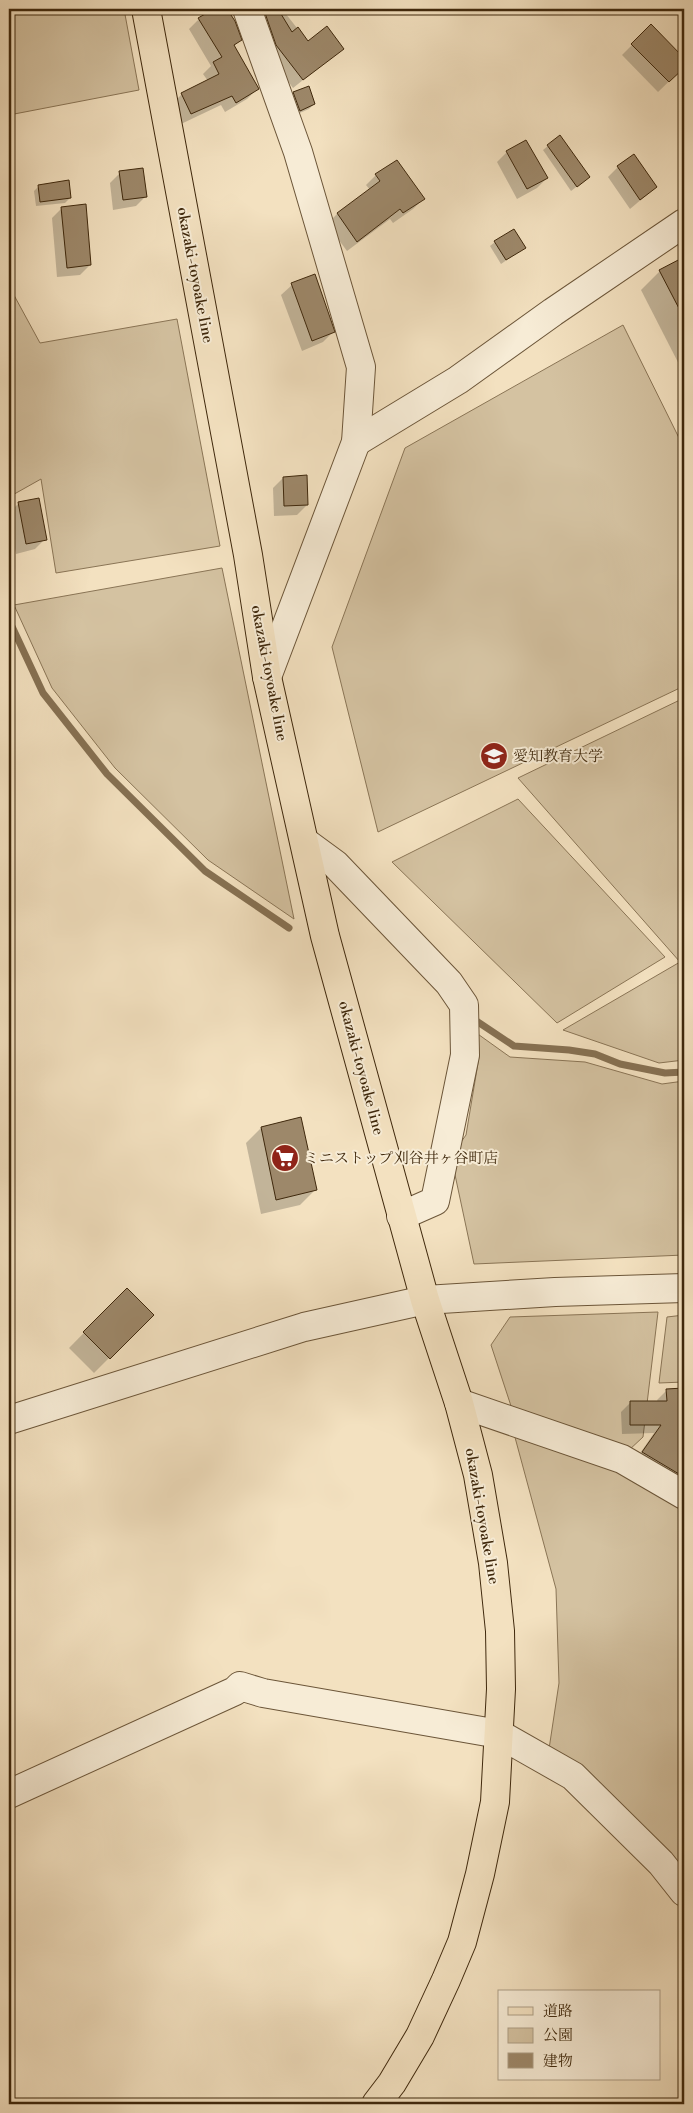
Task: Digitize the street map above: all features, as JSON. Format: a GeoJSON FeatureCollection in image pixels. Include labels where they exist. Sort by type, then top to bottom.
{"type":"FeatureCollection","features":[{"type":"Feature","properties":{"kind":"main road","name":"okazaki-toyoake line"},"geometry":{"type":"LineString","coordinates":[[146,9],[248,555],[267,677],[325,936],[401,1216],[478,1475],[493,1563],[500,1631],[501,1689],[495,1802],[488,1843],[462,1942],[420,2036],[392,2083],[376,2104]]}},
{"type":"Feature","properties":{"kind":"street"},"geometry":{"type":"LineString","coordinates":[[247,9],[298,152],[361,367],[356,442],[267,677]]}},
{"type":"Feature","properties":{"kind":"street"},"geometry":{"type":"LineString","coordinates":[[356,442],[458,380],[553,312],[684,223]]}},
{"type":"Feature","properties":{"kind":"street"},"geometry":{"type":"LineString","coordinates":[[305,842],[342,871],[449,983],[464,1005],[465,1055],[435,1201],[401,1216]]}},
{"type":"Feature","properties":{"kind":"street"},"geometry":{"type":"LineString","coordinates":[[9,1420],[304,1327],[425,1300],[555,1292],[684,1288]]}},
{"type":"Feature","properties":{"kind":"street"},"geometry":{"type":"LineString","coordinates":[[458,1403],[622,1459],[684,1495]]}},
{"type":"Feature","properties":{"kind":"street"},"geometry":{"type":"LineString","coordinates":[[9,1794],[235,1691],[240,1686],[263,1693],[499,1734],[572,1776],[661,1862],[684,1892]]}},
{"type":"Feature","properties":{"kind":"green space"},"geometry":{"type":"Polygon","coordinates":[[[9,9],[124,9],[139,90],[9,115],[9,9]]]}},
{"type":"Feature","properties":{"kind":"green space"},"geometry":{"type":"Polygon","coordinates":[[[9,286],[40,343],[177,319],[220,546],[56,573],[41,479],[9,497],[9,286]]]}},
{"type":"Feature","properties":{"kind":"green space"},"geometry":{"type":"Polygon","coordinates":[[[623,325],[684,448],[684,686],[378,832],[332,647],[405,448],[623,325]]]}},
{"type":"Feature","properties":{"kind":"green space"},"geometry":{"type":"Polygon","coordinates":[[[222,568],[294,919],[208,860],[115,768],[52,688],[14,605],[222,568]]]}},
{"type":"Feature","properties":{"kind":"green space"},"geometry":{"type":"Polygon","coordinates":[[[684,698],[684,1060],[659,1063],[563,1030],[680,962],[518,778],[684,698]]]}},
{"type":"Feature","properties":{"kind":"green space"},"geometry":{"type":"Polygon","coordinates":[[[518,799],[665,957],[557,1023],[392,862],[518,799]]]}},
{"type":"Feature","properties":{"kind":"green space"},"geometry":{"type":"Polygon","coordinates":[[[475,1032],[510,1057],[585,1062],[662,1084],[684,1081],[684,1255],[474,1264],[451,1156],[466,1135],[479,1057],[475,1032]]]}},
{"type":"Feature","properties":{"kind":"green space"},"geometry":{"type":"Polygon","coordinates":[[[658,1312],[643,1437],[628,1451],[512,1409],[491,1345],[510,1317],[658,1312]]]}},
{"type":"Feature","properties":{"kind":"green space"},"geometry":{"type":"Polygon","coordinates":[[[684,1315],[684,1382],[659,1383],[667,1317],[684,1315]]]}},
{"type":"Feature","properties":{"kind":"green space"},"geometry":{"type":"Polygon","coordinates":[[[513,1430],[621,1470],[684,1509],[684,1875],[549,1749],[559,1683],[556,1589],[513,1430]]]}},
{"type":"Feature","properties":{"kind":"building"},"geometry":{"type":"Polygon","coordinates":[[[214,9],[227,9],[235,21],[242,40],[234,45],[259,89],[236,103],[232,96],[191,114],[181,93],[219,74],[213,62],[222,57],[198,18],[214,9]]]}},
{"type":"Feature","properties":{"kind":"building"},"geometry":{"type":"Polygon","coordinates":[[[278,9],[292,32],[298,27],[308,41],[327,26],[344,49],[303,80],[276,45],[265,13],[278,9]]]}},
{"type":"Feature","properties":{"kind":"building"},"geometry":{"type":"Polygon","coordinates":[[[651,24],[684,58],[684,68],[669,82],[631,44],[651,24]]]}},
{"type":"Feature","properties":{"kind":"building"},"geometry":{"type":"Polygon","coordinates":[[[309,86],[315,104],[300,111],[293,92],[309,86]]]}},
{"type":"Feature","properties":{"kind":"building"},"geometry":{"type":"Polygon","coordinates":[[[560,135],[590,177],[577,187],[547,145],[560,135]]]}},
{"type":"Feature","properties":{"kind":"building"},"geometry":{"type":"Polygon","coordinates":[[[526,140],[548,178],[527,189],[506,151],[526,140]]]}},
{"type":"Feature","properties":{"kind":"building"},"geometry":{"type":"Polygon","coordinates":[[[634,154],[657,187],[640,200],[617,166],[634,154]]]}},
{"type":"Feature","properties":{"kind":"building"},"geometry":{"type":"Polygon","coordinates":[[[397,160],[425,199],[403,213],[400,209],[357,242],[337,213],[380,181],[375,174],[397,160]]]}},
{"type":"Feature","properties":{"kind":"building"},"geometry":{"type":"Polygon","coordinates":[[[143,168],[147,197],[123,200],[119,171],[143,168]]]}},
{"type":"Feature","properties":{"kind":"building"},"geometry":{"type":"Polygon","coordinates":[[[69,180],[71,198],[40,202],[38,185],[69,180]]]}},
{"type":"Feature","properties":{"kind":"building"},"geometry":{"type":"Polygon","coordinates":[[[86,204],[91,265],[67,268],[61,207],[86,204]]]}},
{"type":"Feature","properties":{"kind":"building"},"geometry":{"type":"Polygon","coordinates":[[[514,229],[526,248],[506,260],[494,241],[514,229]]]}},
{"type":"Feature","properties":{"kind":"building"},"geometry":{"type":"Polygon","coordinates":[[[684,257],[684,318],[659,270],[684,257]]]}},
{"type":"Feature","properties":{"kind":"building"},"geometry":{"type":"Polygon","coordinates":[[[315,274],[335,332],[312,341],[291,283],[315,274]]]}},
{"type":"Feature","properties":{"kind":"building"},"geometry":{"type":"Polygon","coordinates":[[[307,475],[308,505],[284,506],[283,477],[307,475]]]}},
{"type":"Feature","properties":{"kind":"building"},"geometry":{"type":"Polygon","coordinates":[[[39,498],[47,540],[26,544],[18,502],[39,498]]]}},
{"type":"Feature","properties":{"kind":"building"},"geometry":{"type":"Polygon","coordinates":[[[301,1117],[317,1190],[276,1200],[261,1127],[301,1117]]]}},
{"type":"Feature","properties":{"kind":"building"},"geometry":{"type":"Polygon","coordinates":[[[127,1288],[154,1315],[110,1359],[83,1332],[127,1288]]]}},
{"type":"Feature","properties":{"kind":"building"},"geometry":{"type":"Polygon","coordinates":[[[684,1388],[684,1477],[642,1452],[661,1425],[630,1425],[630,1401],[667,1401],[666,1389],[684,1388]]]}},
{"type":"Feature","properties":{"kind":"waterway"},"geometry":{"type":"LineString","coordinates":[[9,620],[43,693],[107,774],[205,871],[289,928]]}},
{"type":"Feature","properties":{"kind":"waterway"},"geometry":{"type":"LineString","coordinates":[[472,1018],[514,1046],[569,1050],[595,1054],[620,1064],[665,1073],[684,1072]]}},
{"type":"Feature","properties":{"kind":"place","name":"愛知教育大学"},"geometry":{"type":"Point","coordinates":[494,756]}},
{"type":"Feature","properties":{"kind":"place","name":"ミニストップ刈谷井ヶ谷町店"},"geometry":{"type":"Point","coordinates":[285,1158]}}]}
